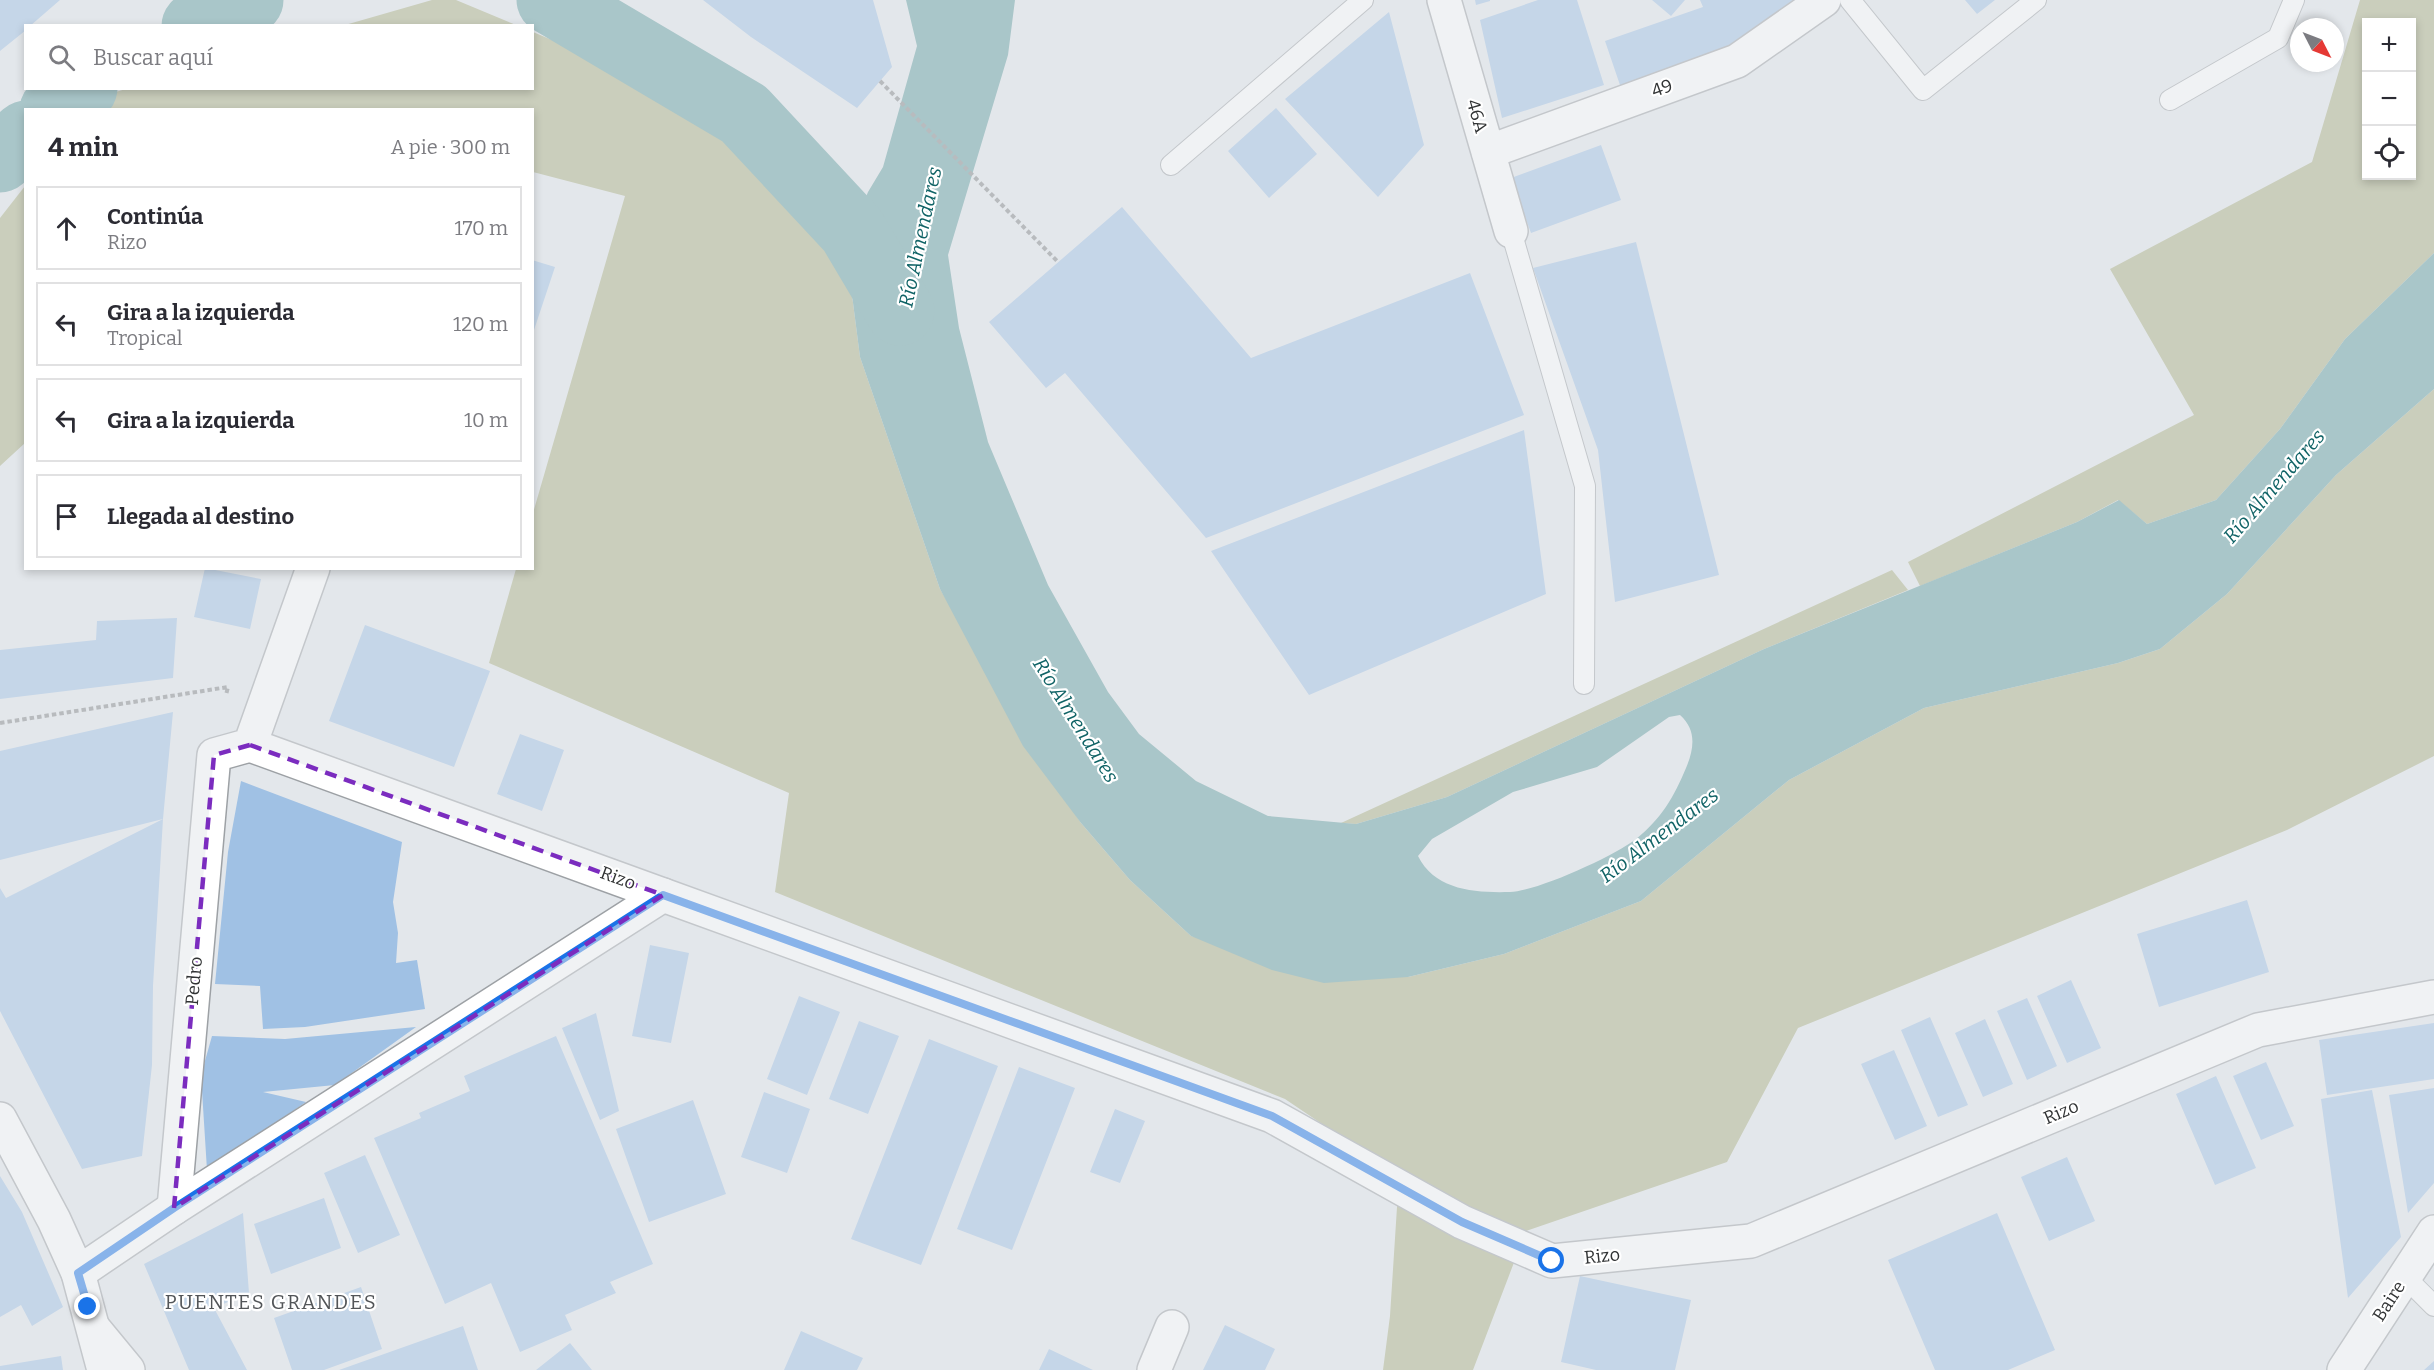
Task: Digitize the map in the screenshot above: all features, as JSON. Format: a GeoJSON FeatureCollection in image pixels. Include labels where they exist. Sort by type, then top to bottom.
{"type":"FeatureCollection","features":[{"type":"Feature","properties":{"kind":"street","name":"46A"},"geometry":{"type":"LineString","coordinates":[[1444,0],[1511,231]]}},
{"type":"Feature","properties":{"kind":"street","name":"49"},"geometry":{"type":"LineString","coordinates":[[1488,152],[1737,61],[1824,0]]}},
{"type":"Feature","properties":{"kind":"street"},"geometry":{"type":"LineString","coordinates":[[250,745],[312,570]]}},
{"type":"Feature","properties":{"kind":"street","name":"Pedro"},"geometry":{"type":"LineString","coordinates":[[174,1208],[214,755],[250,745]]}},
{"type":"Feature","properties":{"kind":"street","name":"Rizo"},"geometry":{"type":"LineString","coordinates":[[250,745],[1272,1116],[1462,1222],[1552,1261],[1751,1241],[2258,1030],[2434,997]]}},
{"type":"Feature","properties":{"kind":"street"},"geometry":{"type":"LineString","coordinates":[[78,1273],[174,1208],[663,895]]}},
{"type":"Feature","properties":{"kind":"street"},"geometry":{"type":"LineString","coordinates":[[0,1119],[54,1220],[78,1273],[104,1370]]}},
{"type":"Feature","properties":{"kind":"street","name":"Baire"},"geometry":{"type":"LineString","coordinates":[[2344,1370],[2434,1232]]}},
{"type":"Feature","properties":{"kind":"street"},"geometry":{"type":"LineString","coordinates":[[1154,1370],[1172,1327]]}},
{"type":"Feature","properties":{"kind":"street"},"geometry":{"type":"LineString","coordinates":[[95,1330],[128,1370]]}},
{"type":"Feature","properties":{"kind":"lane"},"geometry":{"type":"LineString","coordinates":[[1171,165],[1363,0]]}},
{"type":"Feature","properties":{"kind":"lane"},"geometry":{"type":"LineString","coordinates":[[1850,0],[1923,90],[2036,0]]}},
{"type":"Feature","properties":{"kind":"lane"},"geometry":{"type":"LineString","coordinates":[[2170,100],[2278,38],[2294,0]]}},
{"type":"Feature","properties":{"kind":"lane"},"geometry":{"type":"LineString","coordinates":[[1511,231],[1585,486],[1584,684]]}},
{"type":"Feature","properties":{"kind":"lane"},"geometry":{"type":"LineString","coordinates":[[2405,1277],[2434,1306]]}},
{"type":"Feature","properties":{"kind":"path"},"geometry":{"type":"LineString","coordinates":[[880,81],[1058,262]]}},
{"type":"Feature","properties":{"kind":"path"},"geometry":{"type":"LineString","coordinates":[[0,723],[228,687],[226,698]]}},
{"type":"Feature","properties":{"kind":"highlighted area"},"geometry":{"type":"Polygon","coordinates":[[[250,745],[663,895],[174,1208],[214,755],[250,745]]]}},
{"type":"Feature","properties":{"kind":"green space"},"geometry":{"type":"Polygon","coordinates":[[[432,0],[456,0],[514,24],[348,24],[432,0]]]}},
{"type":"Feature","properties":{"kind":"green space"},"geometry":{"type":"Polygon","coordinates":[[[2360,0],[2434,0],[2434,253],[2345,339],[2280,429],[2216,500],[2147,524],[2118,500],[2077,522],[1920,586],[1908,562],[2194,415],[2110,269],[2312,162],[2339,72],[2344,72],[2344,54],[2360,0]]]}},
{"type":"Feature","properties":{"kind":"green space"},"geometry":{"type":"Polygon","coordinates":[[[534,32],[709,106],[848,264],[860,357],[940,589],[1081,823],[1130,880],[1191,936],[1408,977],[1504,954],[1641,901],[1789,780],[1924,708],[2118,663],[2160,649],[2227,594],[2336,475],[2434,389],[2434,756],[2287,830],[1798,1028],[1727,1162],[1526,1231],[1473,1370],[1383,1370],[1390,1316],[1399,1176],[1285,1099],[775,892],[789,793],[489,663],[516,570],[534,570],[534,510],[625,196],[534,172],[534,108],[88,108],[96,98],[122,90],[534,90],[534,32]]]}},
{"type":"Feature","properties":{"kind":"green space"},"geometry":{"type":"Polygon","coordinates":[[[24,187],[24,444],[0,466],[0,218],[24,187]]]}},
{"type":"Feature","properties":{"kind":"green space"},"geometry":{"type":"Polygon","coordinates":[[[1892,570],[1908,590],[1764,649],[1447,797],[1356,824],[1341,823],[1892,570]]]}},
{"type":"Feature","properties":{"kind":"water","name":"Río Almendares"},"geometry":{"type":"Polygon","coordinates":[[[906,0],[1015,0],[1008,55],[948,255],[959,328],[988,442],[1048,585],[1108,692],[1139,734],[1196,781],[1268,816],[1356,824],[1447,797],[1764,649],[2077,522],[2119,500],[2147,524],[2216,500],[2280,429],[2345,339],[2434,253],[2434,389],[2336,475],[2227,594],[2160,649],[2118,663],[1924,708],[1789,780],[1641,901],[1504,954],[1408,977],[1324,983],[1272,970],[1191,936],[1130,880],[1081,823],[1023,746],[940,589],[860,357],[848,264],[852,230],[868,192],[883,167],[917,46],[906,0]],[[1680,715],[1669,717],[1597,767],[1513,792],[1432,839],[1418,856],[1434,876],[1445,883],[1483,892],[1523,890],[1594,863],[1636,839],[1653,824],[1666,807],[1691,754],[1691,733],[1680,715]]]}},
{"type":"Feature","properties":{"kind":"building"},"geometry":{"type":"Polygon","coordinates":[[[0,0],[60,0],[32,24],[24,24],[24,32],[0,51],[0,0]]]}},
{"type":"Feature","properties":{"kind":"building"},"geometry":{"type":"Polygon","coordinates":[[[703,0],[873,0],[892,67],[857,108],[751,37],[703,0]]]}},
{"type":"Feature","properties":{"kind":"building"},"geometry":{"type":"Polygon","coordinates":[[[1475,0],[1490,0],[1490,1],[1476,5],[1475,0]]]}},
{"type":"Feature","properties":{"kind":"building"},"geometry":{"type":"Polygon","coordinates":[[[1538,0],[1577,0],[1604,85],[1502,118],[1480,20],[1538,0]]]}},
{"type":"Feature","properties":{"kind":"building"},"geometry":{"type":"Polygon","coordinates":[[[1652,0],[1685,0],[1671,16],[1652,0]]]}},
{"type":"Feature","properties":{"kind":"building"},"geometry":{"type":"Polygon","coordinates":[[[1700,0],[1798,0],[1718,54],[1621,88],[1605,41],[1703,7],[1700,0]]]}},
{"type":"Feature","properties":{"kind":"building"},"geometry":{"type":"Polygon","coordinates":[[[1965,0],[1995,0],[1977,14],[1965,0]]]}},
{"type":"Feature","properties":{"kind":"building"},"geometry":{"type":"Polygon","coordinates":[[[1389,12],[1424,145],[1378,197],[1285,99],[1389,12]]]}},
{"type":"Feature","properties":{"kind":"building"},"geometry":{"type":"Polygon","coordinates":[[[1276,108],[1317,154],[1269,198],[1228,151],[1276,108]]]}},
{"type":"Feature","properties":{"kind":"building"},"geometry":{"type":"Polygon","coordinates":[[[1601,145],[1621,200],[1531,233],[1511,178],[1601,145]]]}},
{"type":"Feature","properties":{"kind":"building"},"geometry":{"type":"Polygon","coordinates":[[[1122,207],[1251,358],[1470,273],[1524,415],[1206,538],[1065,373],[1046,388],[989,322],[1122,207]]]}},
{"type":"Feature","properties":{"kind":"building"},"geometry":{"type":"Polygon","coordinates":[[[1636,242],[1719,575],[1615,602],[1598,450],[1533,268],[1636,242]]]}},
{"type":"Feature","properties":{"kind":"building"},"geometry":{"type":"Polygon","coordinates":[[[534,261],[555,267],[534,330],[534,261]]]}},
{"type":"Feature","properties":{"kind":"building"},"geometry":{"type":"Polygon","coordinates":[[[1524,430],[1546,594],[1309,695],[1211,551],[1524,430]]]}},
{"type":"Feature","properties":{"kind":"building"},"geometry":{"type":"Polygon","coordinates":[[[205,570],[261,579],[250,629],[194,617],[205,570]]]}},
{"type":"Feature","properties":{"kind":"building"},"geometry":{"type":"Polygon","coordinates":[[[177,618],[173,678],[0,699],[0,650],[96,640],[97,621],[177,618]]]}},
{"type":"Feature","properties":{"kind":"building"},"geometry":{"type":"Polygon","coordinates":[[[365,625],[490,671],[454,767],[329,721],[365,625]]]}},
{"type":"Feature","properties":{"kind":"building"},"geometry":{"type":"Polygon","coordinates":[[[173,712],[163,819],[0,860],[0,751],[173,712]]]}},
{"type":"Feature","properties":{"kind":"building"},"geometry":{"type":"Polygon","coordinates":[[[520,734],[564,750],[542,811],[497,794],[520,734]]]}},
{"type":"Feature","properties":{"kind":"building"},"geometry":{"type":"Polygon","coordinates":[[[241,781],[402,842],[393,902],[398,933],[396,963],[417,960],[425,1009],[305,1027],[263,1029],[260,986],[215,984],[228,852],[241,781]]]}},
{"type":"Feature","properties":{"kind":"building"},"geometry":{"type":"Polygon","coordinates":[[[163,819],[153,986],[152,1065],[142,1156],[82,1169],[0,1011],[0,888],[6,898],[163,819]]]}},
{"type":"Feature","properties":{"kind":"building"},"geometry":{"type":"Polygon","coordinates":[[[2247,900],[2269,972],[2159,1007],[2137,934],[2247,900]]]}},
{"type":"Feature","properties":{"kind":"building"},"geometry":{"type":"Polygon","coordinates":[[[650,945],[689,953],[671,1043],[632,1036],[650,945]]]}},
{"type":"Feature","properties":{"kind":"building"},"geometry":{"type":"Polygon","coordinates":[[[2071,980],[2101,1048],[2067,1063],[2037,996],[2071,980]]]}},
{"type":"Feature","properties":{"kind":"building"},"geometry":{"type":"Polygon","coordinates":[[[799,996],[840,1012],[807,1095],[767,1079],[799,996]]]}},
{"type":"Feature","properties":{"kind":"building"},"geometry":{"type":"Polygon","coordinates":[[[2027,998],[2057,1066],[2027,1080],[1997,1011],[2027,998]]]}},
{"type":"Feature","properties":{"kind":"building"},"geometry":{"type":"Polygon","coordinates":[[[596,1013],[619,1111],[600,1120],[562,1028],[596,1013]]]}},
{"type":"Feature","properties":{"kind":"building"},"geometry":{"type":"Polygon","coordinates":[[[1930,1017],[1968,1105],[1938,1117],[1901,1030],[1930,1017]]]}},
{"type":"Feature","properties":{"kind":"building"},"geometry":{"type":"Polygon","coordinates":[[[1985,1019],[2013,1084],[1983,1097],[1955,1033],[1985,1019]]]}},
{"type":"Feature","properties":{"kind":"building"},"geometry":{"type":"Polygon","coordinates":[[[859,1021],[899,1036],[868,1114],[829,1099],[859,1021]]]}},
{"type":"Feature","properties":{"kind":"building"},"geometry":{"type":"Polygon","coordinates":[[[2434,1023],[2434,1079],[2327,1095],[2319,1040],[2434,1023]]]}},
{"type":"Feature","properties":{"kind":"building"},"geometry":{"type":"Polygon","coordinates":[[[416,1027],[335,1085],[263,1092],[306,1102],[207,1170],[201,1075],[212,1036],[285,1039],[416,1027]]]}},
{"type":"Feature","properties":{"kind":"building"},"geometry":{"type":"Polygon","coordinates":[[[556,1036],[653,1264],[610,1282],[616,1293],[565,1315],[572,1330],[520,1352],[491,1283],[445,1304],[374,1138],[421,1118],[419,1113],[470,1091],[464,1076],[556,1036]]]}},
{"type":"Feature","properties":{"kind":"building"},"geometry":{"type":"Polygon","coordinates":[[[929,1039],[998,1066],[921,1265],[851,1239],[929,1039]]]}},
{"type":"Feature","properties":{"kind":"building"},"geometry":{"type":"Polygon","coordinates":[[[1894,1050],[1927,1126],[1895,1140],[1861,1064],[1894,1050]]]}},
{"type":"Feature","properties":{"kind":"building"},"geometry":{"type":"Polygon","coordinates":[[[2266,1062],[2294,1126],[2261,1140],[2233,1076],[2266,1062]]]}},
{"type":"Feature","properties":{"kind":"building"},"geometry":{"type":"Polygon","coordinates":[[[1019,1067],[1075,1088],[1012,1250],[957,1229],[1019,1067]]]}},
{"type":"Feature","properties":{"kind":"building"},"geometry":{"type":"Polygon","coordinates":[[[2216,1076],[2256,1168],[2215,1185],[2176,1094],[2216,1076]]]}},
{"type":"Feature","properties":{"kind":"building"},"geometry":{"type":"Polygon","coordinates":[[[2434,1088],[2434,1183],[2408,1213],[2389,1095],[2434,1088]]]}},
{"type":"Feature","properties":{"kind":"building"},"geometry":{"type":"Polygon","coordinates":[[[2372,1090],[2401,1237],[2348,1298],[2321,1099],[2372,1090]]]}},
{"type":"Feature","properties":{"kind":"building"},"geometry":{"type":"Polygon","coordinates":[[[764,1092],[810,1109],[787,1173],[741,1157],[764,1092]]]}},
{"type":"Feature","properties":{"kind":"building"},"geometry":{"type":"Polygon","coordinates":[[[693,1100],[726,1194],[649,1222],[616,1129],[693,1100]]]}},
{"type":"Feature","properties":{"kind":"building"},"geometry":{"type":"Polygon","coordinates":[[[1115,1109],[1145,1121],[1120,1183],[1090,1172],[1115,1109]]]}},
{"type":"Feature","properties":{"kind":"building"},"geometry":{"type":"Polygon","coordinates":[[[365,1155],[400,1235],[358,1253],[324,1173],[365,1155]]]}},
{"type":"Feature","properties":{"kind":"building"},"geometry":{"type":"Polygon","coordinates":[[[2067,1157],[2095,1221],[2049,1241],[2021,1177],[2067,1157]]]}},
{"type":"Feature","properties":{"kind":"building"},"geometry":{"type":"Polygon","coordinates":[[[0,1176],[22,1212],[63,1307],[32,1326],[21,1305],[0,1317],[0,1176]]]}},
{"type":"Feature","properties":{"kind":"building"},"geometry":{"type":"Polygon","coordinates":[[[324,1198],[341,1248],[271,1274],[254,1224],[324,1198]]]}},
{"type":"Feature","properties":{"kind":"building"},"geometry":{"type":"Polygon","coordinates":[[[243,1213],[249,1293],[214,1308],[247,1370],[189,1370],[144,1264],[243,1213]]]}},
{"type":"Feature","properties":{"kind":"building"},"geometry":{"type":"Polygon","coordinates":[[[1997,1213],[2055,1350],[2008,1370],[1935,1370],[1888,1260],[1997,1213]]]}},
{"type":"Feature","properties":{"kind":"building"},"geometry":{"type":"Polygon","coordinates":[[[1580,1276],[1691,1300],[1675,1370],[1596,1370],[1561,1362],[1580,1276]]]}},
{"type":"Feature","properties":{"kind":"building"},"geometry":{"type":"Polygon","coordinates":[[[361,1287],[382,1349],[324,1370],[292,1370],[274,1318],[361,1287]]]}},
{"type":"Feature","properties":{"kind":"building"},"geometry":{"type":"Polygon","coordinates":[[[1225,1325],[1275,1349],[1265,1370],[1203,1370],[1225,1325]]]}},
{"type":"Feature","properties":{"kind":"building"},"geometry":{"type":"Polygon","coordinates":[[[463,1326],[478,1370],[339,1370],[463,1326]]]}},
{"type":"Feature","properties":{"kind":"building"},"geometry":{"type":"Polygon","coordinates":[[[801,1331],[863,1358],[857,1370],[784,1370],[801,1331]]]}},
{"type":"Feature","properties":{"kind":"building"},"geometry":{"type":"Polygon","coordinates":[[[570,1343],[592,1370],[536,1370],[570,1343]]]}},
{"type":"Feature","properties":{"kind":"building"},"geometry":{"type":"Polygon","coordinates":[[[1049,1349],[1093,1370],[1039,1370],[1049,1349]]]}},
{"type":"Feature","properties":{"kind":"building"},"geometry":{"type":"Polygon","coordinates":[[[61,1356],[63,1370],[0,1370],[0,1366],[61,1356]]]}},
{"type":"Feature","properties":{"kind":"building"},"geometry":{"type":"Polygon","coordinates":[[[2434,1361],[2434,1370],[2424,1370],[2434,1361]]]}},
{"type":"Feature","properties":{"kind":"waterway"},"geometry":{"type":"LineString","coordinates":[[200,24],[249,0]]}},
{"type":"Feature","properties":{"kind":"waterway","name":"Río Almendares"},"geometry":{"type":"LineString","coordinates":[[551,0],[744,114],[852,230],[900,311]]}},
{"type":"Feature","properties":{"kind":"waterway"},"geometry":{"type":"LineString","coordinates":[[57,108],[80,90]]}},
{"type":"Feature","properties":{"kind":"waterway"},"geometry":{"type":"LineString","coordinates":[[0,158],[24,137]]}},
{"type":"Feature","properties":{"kind":"district","name":"PUENTES GRANDES"},"geometry":{"type":"Point","coordinates":[271,1302]}},
{"type":"Feature","properties":{"kind":"route"},"geometry":{"type":"LineString","coordinates":[[88,1307],[78,1273],[174,1208],[663,895],[1272,1116],[1462,1222],[1552,1261]]}}]}
